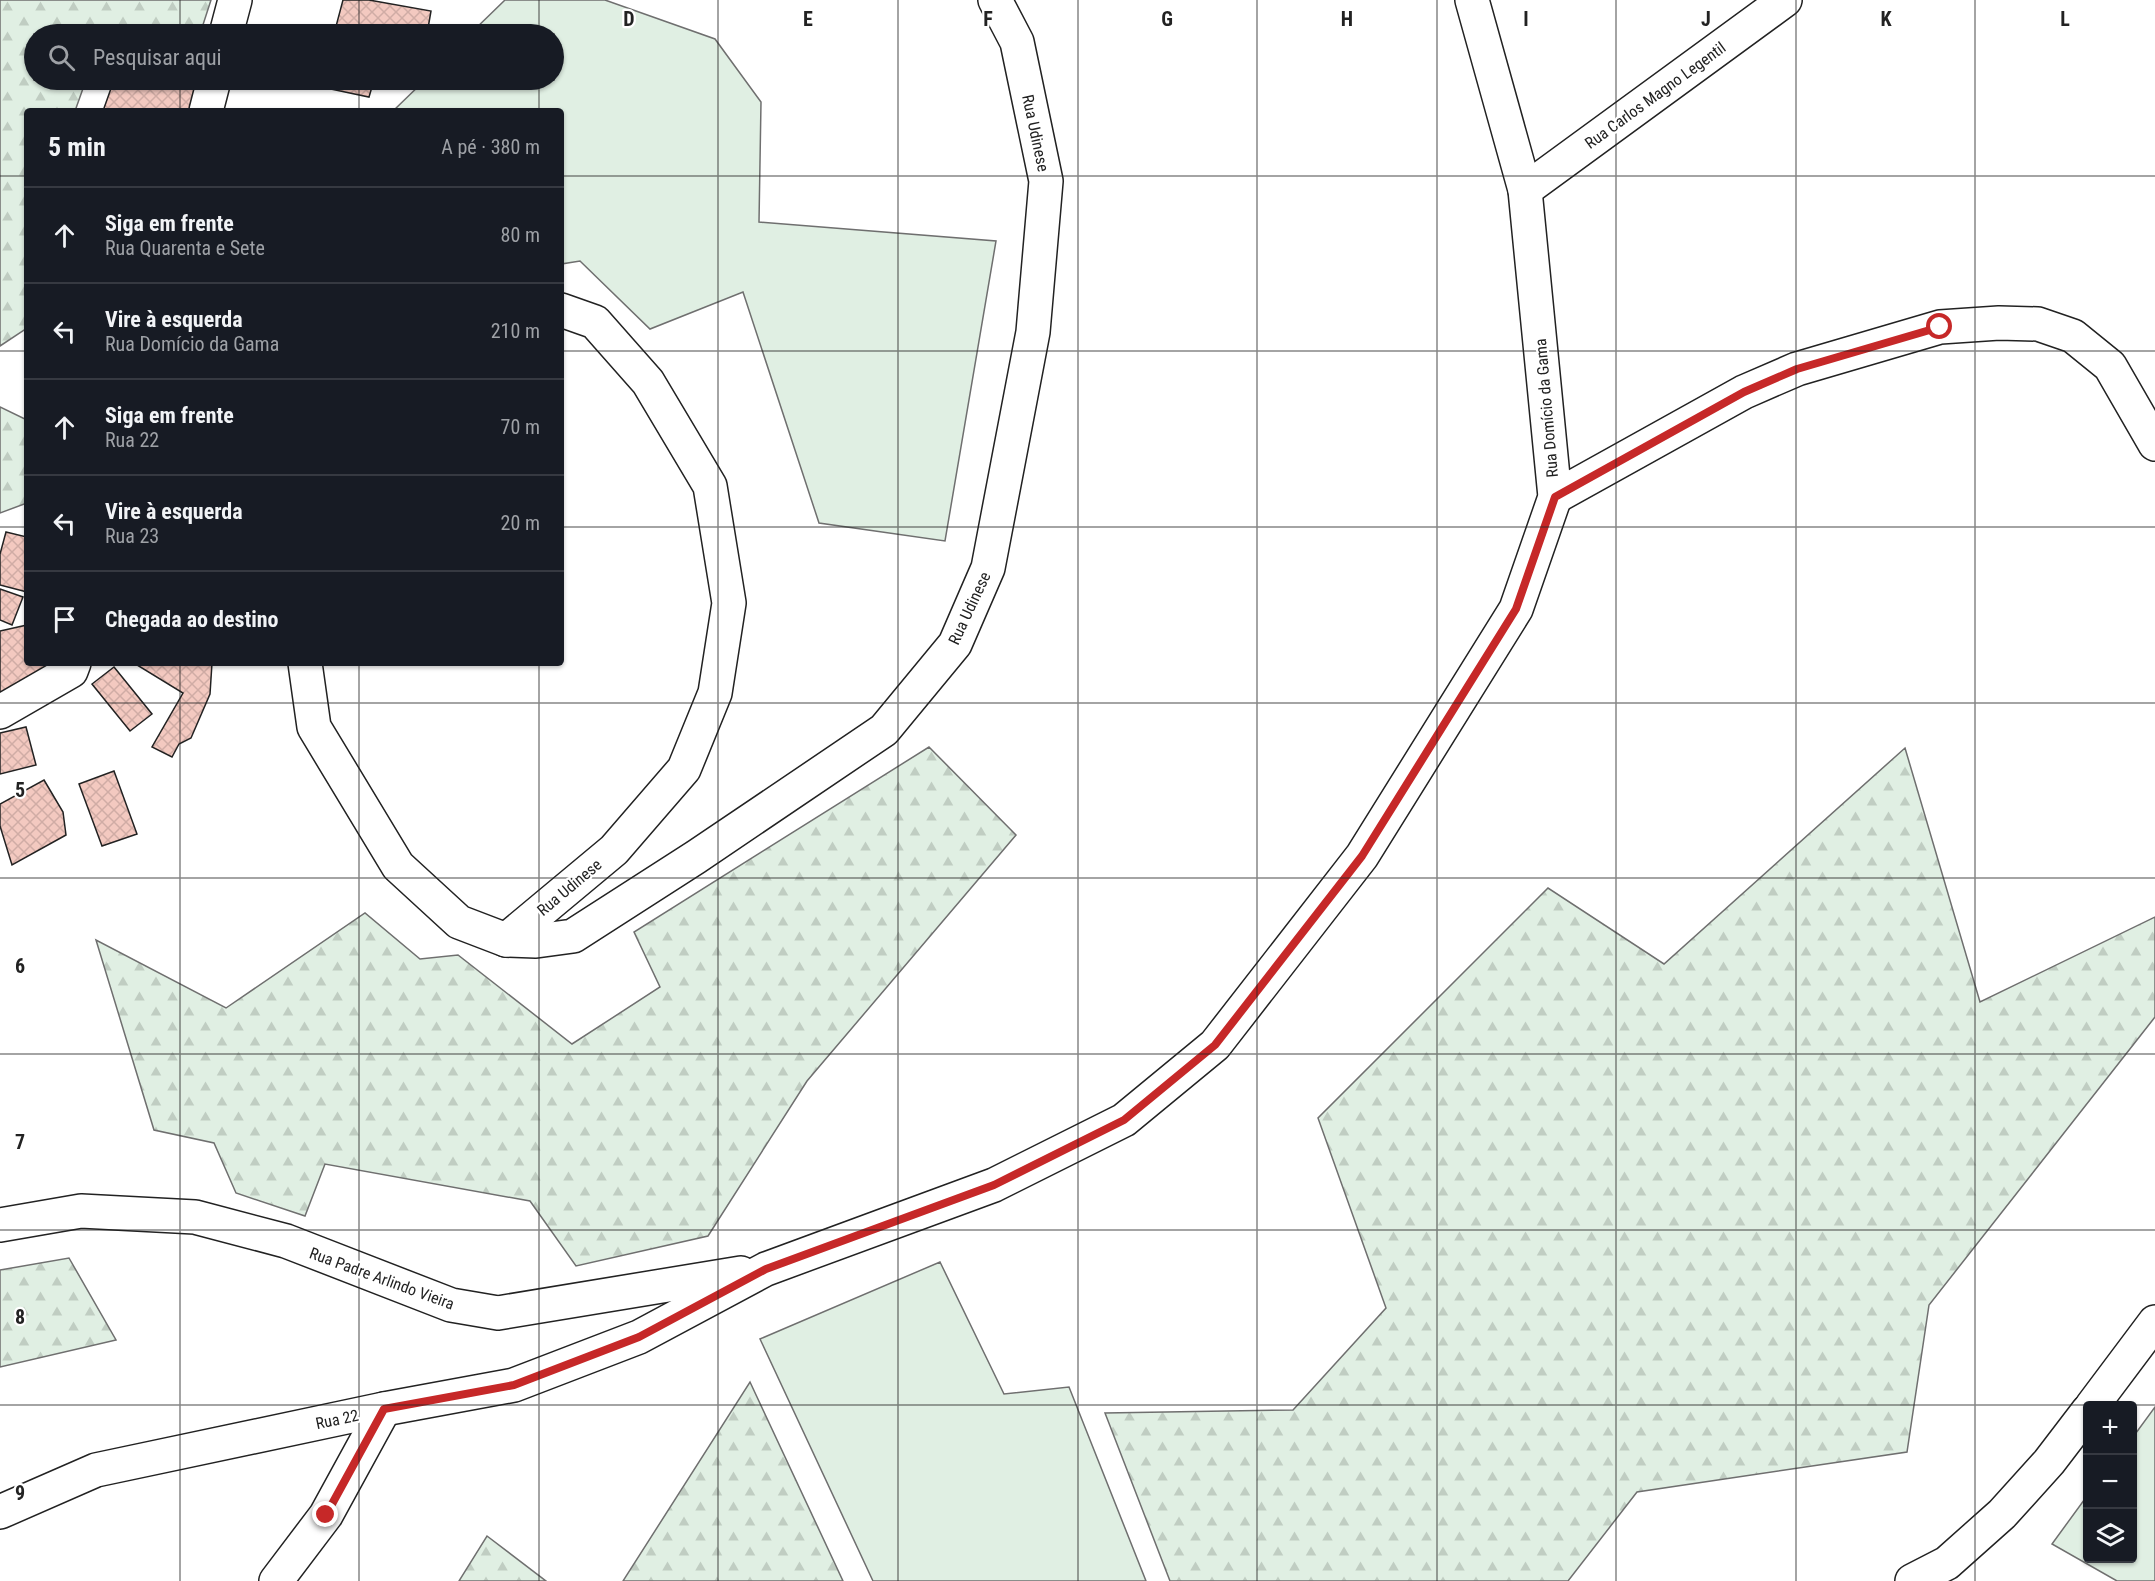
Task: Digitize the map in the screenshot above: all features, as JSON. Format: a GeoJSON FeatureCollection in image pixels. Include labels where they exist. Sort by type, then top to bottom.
{"type":"FeatureCollection","features":[{"type":"Feature","properties":{"kind":"street"},"geometry":{"type":"LineString","coordinates":[[229,24],[235,0]]}},
{"type":"Feature","properties":{"kind":"street","name":"Rua Udinese"},"geometry":{"type":"LineString","coordinates":[[305,666],[314,727],[398,866],[459,922],[506,940],[536,941],[573,936],[696,857],[884,730],[955,644],[988,568],[1033,332],[1046,181],[1017,42],[995,0]]}},
{"type":"Feature","properties":{"kind":"street","name":"Rua Domício da Gama"},"geometry":{"type":"LineString","coordinates":[[766,1269],[994,1185],[1124,1120],[1215,1045],[1362,856],[1516,609],[1555,497],[1526,190],[1472,0]]}},
{"type":"Feature","properties":{"kind":"street","name":"Rua Carlos Magno Legentil"},"geometry":{"type":"LineString","coordinates":[[1526,190],[1785,0]]}},
{"type":"Feature","properties":{"kind":"street"},"geometry":{"type":"LineString","coordinates":[[207,108],[211,90]]}},
{"type":"Feature","properties":{"kind":"street","name":"Rua Udinese"},"geometry":{"type":"LineString","coordinates":[[506,940],[614,850],[684,769],[715,693],[729,603],[710,486],[648,382],[595,322],[564,311]]}},
{"type":"Feature","properties":{"kind":"street"},"geometry":{"type":"LineString","coordinates":[[1555,497],[1744,392],[1797,369],[1940,327],[1999,323],[2038,324],[2073,336],[2110,366],[2155,444]]}},
{"type":"Feature","properties":{"kind":"street"},"geometry":{"type":"LineString","coordinates":[[0,712],[71,671],[73,666]]}},
{"type":"Feature","properties":{"kind":"street","name":"Rua Padre Arlindo Vieira"},"geometry":{"type":"LineString","coordinates":[[0,1225],[81,1211],[195,1217],[286,1241],[451,1305],[498,1312],[766,1269]]}},
{"type":"Feature","properties":{"kind":"street","name":"Rua 22"},"geometry":{"type":"LineString","coordinates":[[0,1512],[96,1470],[384,1409],[514,1385],[639,1337],[766,1269]]}},
{"type":"Feature","properties":{"kind":"street"},"geometry":{"type":"LineString","coordinates":[[2096,1401],[2155,1322]]}},
{"type":"Feature","properties":{"kind":"street"},"geometry":{"type":"LineString","coordinates":[[276,1581],[326,1515],[384,1409]]}},
{"type":"Feature","properties":{"kind":"street"},"geometry":{"type":"LineString","coordinates":[[1912,1581],[1947,1563],[2002,1514],[2049,1462],[2083,1418]]}},
{"type":"Feature","properties":{"kind":"green space"},"geometry":{"type":"Polygon","coordinates":[[[0,0],[211,0],[203,24],[24,24],[24,90],[82,90],[76,108],[24,108],[24,330],[0,346],[0,0]]]}},
{"type":"Feature","properties":{"kind":"green space"},"geometry":{"type":"Polygon","coordinates":[[[505,0],[605,0],[715,39],[761,102],[759,222],[996,241],[945,541],[819,523],[743,292],[650,329],[580,261],[564,264],[564,108],[396,108],[415,90],[564,90],[564,24],[480,24],[505,0]]]}},
{"type":"Feature","properties":{"kind":"green space"},"geometry":{"type":"Polygon","coordinates":[[[0,407],[24,419],[24,504],[0,513],[0,407]]]}},
{"type":"Feature","properties":{"kind":"green space"},"geometry":{"type":"Polygon","coordinates":[[[929,747],[1016,835],[807,1081],[708,1236],[576,1266],[530,1201],[325,1164],[305,1216],[236,1193],[214,1143],[154,1130],[96,940],[226,1008],[365,913],[420,959],[458,955],[572,1044],[660,987],[634,932],[929,747]]]}},
{"type":"Feature","properties":{"kind":"green space"},"geometry":{"type":"Polygon","coordinates":[[[1905,748],[1980,1002],[2155,917],[2155,1017],[1929,1305],[1907,1452],[1637,1492],[1568,1581],[1170,1581],[1105,1413],[1293,1410],[1386,1308],[1318,1118],[1548,888],[1664,964],[1905,748]]]}},
{"type":"Feature","properties":{"kind":"green space"},"geometry":{"type":"Polygon","coordinates":[[[69,1258],[116,1340],[0,1367],[0,1270],[69,1258]]]}},
{"type":"Feature","properties":{"kind":"green space"},"geometry":{"type":"Polygon","coordinates":[[[940,1262],[1004,1394],[1069,1387],[1146,1581],[873,1581],[760,1339],[940,1262]]]}},
{"type":"Feature","properties":{"kind":"green space"},"geometry":{"type":"Polygon","coordinates":[[[750,1382],[843,1581],[623,1581],[750,1382]]]}},
{"type":"Feature","properties":{"kind":"green space"},"geometry":{"type":"Polygon","coordinates":[[[2155,1407],[2155,1581],[2117,1581],[2085,1563],[2137,1563],[2137,1432],[2155,1407]]]}},
{"type":"Feature","properties":{"kind":"green space"},"geometry":{"type":"Polygon","coordinates":[[[2083,1501],[2083,1562],[2052,1544],[2083,1501]]]}},
{"type":"Feature","properties":{"kind":"green space"},"geometry":{"type":"Polygon","coordinates":[[[487,1536],[546,1581],[459,1581],[487,1536]]]}},
{"type":"Feature","properties":{"kind":"building"},"geometry":{"type":"Polygon","coordinates":[[[343,0],[369,0],[431,11],[429,24],[337,24],[343,0]]]}},
{"type":"Feature","properties":{"kind":"building"},"geometry":{"type":"Polygon","coordinates":[[[110,90],[199,90],[192,108],[104,108],[110,90]]]}},
{"type":"Feature","properties":{"kind":"building"},"geometry":{"type":"Polygon","coordinates":[[[335,90],[371,90],[369,97],[335,90]]]}},
{"type":"Feature","properties":{"kind":"building"},"geometry":{"type":"Polygon","coordinates":[[[6,532],[24,536],[24,591],[0,585],[0,554],[6,532]]]}},
{"type":"Feature","properties":{"kind":"building"},"geometry":{"type":"Polygon","coordinates":[[[0,589],[23,597],[12,625],[0,620],[0,589]]]}},
{"type":"Feature","properties":{"kind":"building"},"geometry":{"type":"Polygon","coordinates":[[[24,626],[24,666],[47,666],[46,675],[0,699],[0,631],[24,626]]]}},
{"type":"Feature","properties":{"kind":"building"},"geometry":{"type":"Polygon","coordinates":[[[139,666],[212,666],[210,694],[191,738],[179,744],[172,757],[152,747],[183,693],[139,666]]]}},
{"type":"Feature","properties":{"kind":"building"},"geometry":{"type":"Polygon","coordinates":[[[114,667],[152,714],[130,731],[92,684],[114,667]]]}},
{"type":"Feature","properties":{"kind":"building"},"geometry":{"type":"Polygon","coordinates":[[[26,727],[36,765],[0,774],[0,733],[26,727]]]}},
{"type":"Feature","properties":{"kind":"building"},"geometry":{"type":"Polygon","coordinates":[[[114,771],[137,834],[102,846],[79,784],[114,771]]]}},
{"type":"Feature","properties":{"kind":"building"},"geometry":{"type":"Polygon","coordinates":[[[44,780],[63,812],[66,835],[12,865],[0,826],[0,804],[44,780]]]}},
{"type":"Feature","properties":{"kind":"route"},"geometry":{"type":"LineString","coordinates":[[326,1515],[384,1409],[514,1385],[639,1337],[766,1269],[994,1185],[1124,1120],[1215,1045],[1362,856],[1516,609],[1555,497],[1744,392],[1797,369],[1940,327]]}}]}
